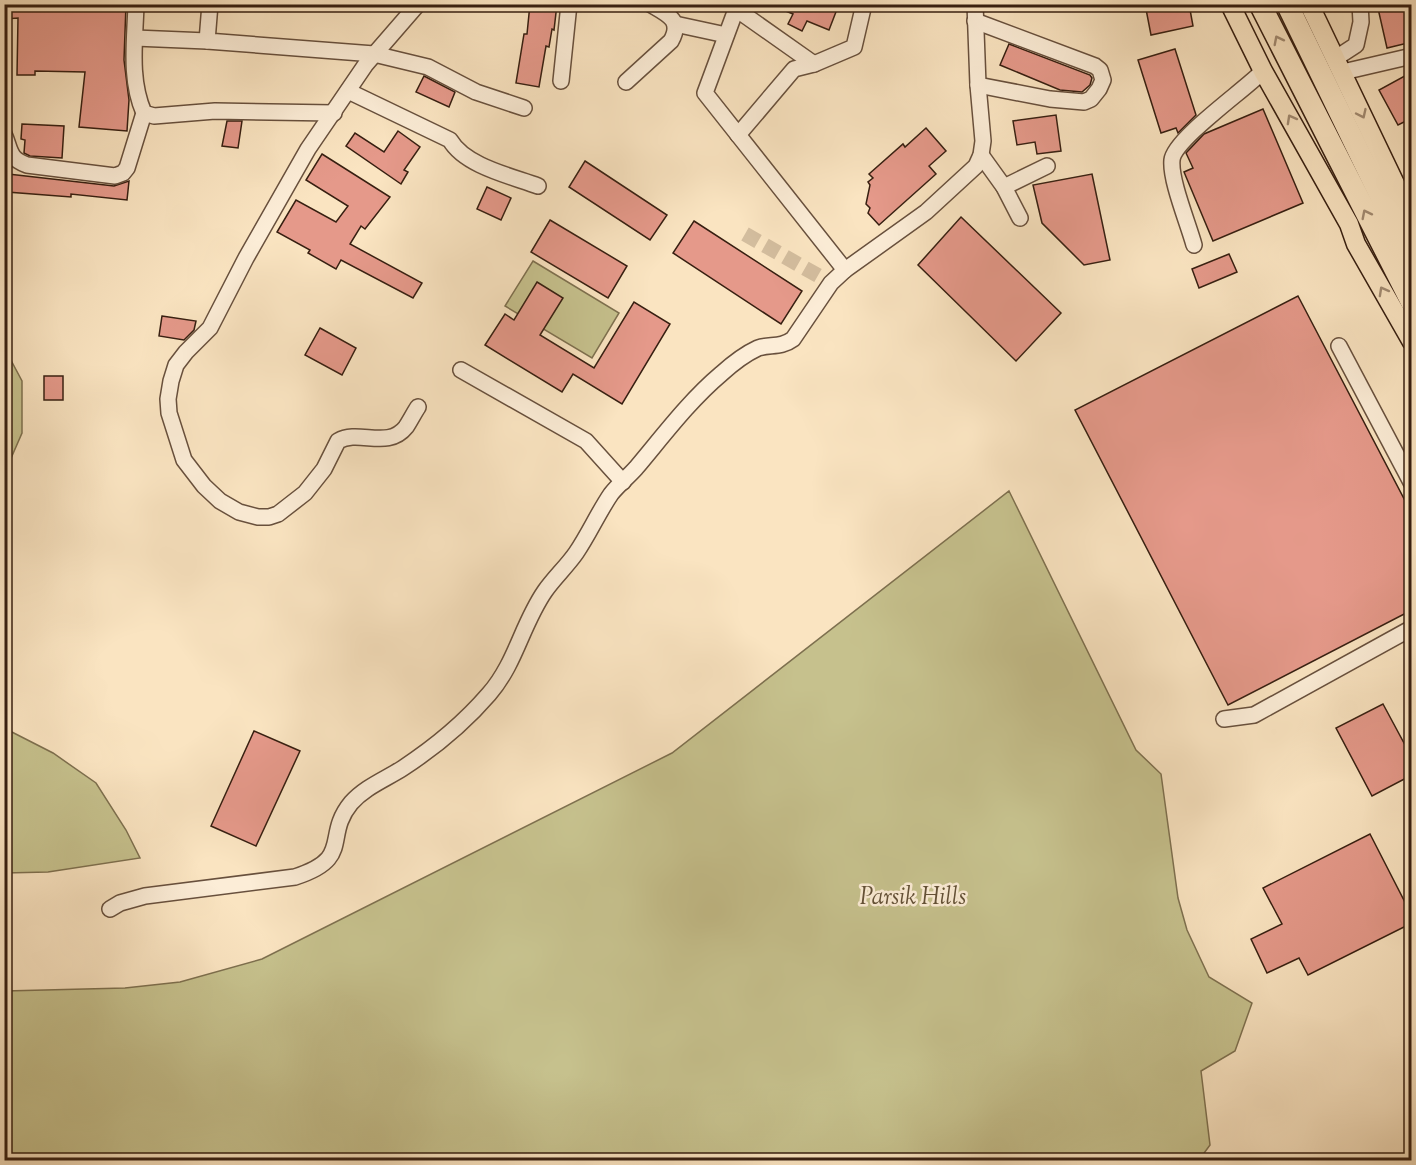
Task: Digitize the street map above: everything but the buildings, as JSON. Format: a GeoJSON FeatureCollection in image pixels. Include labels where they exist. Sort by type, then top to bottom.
{"type":"FeatureCollection","features":[{"type":"Feature","properties":{"kind":"highway"},"geometry":{"type":"LineString","coordinates":[[1260,4],[1412,303]]}},
{"type":"Feature","properties":{"kind":"highway"},"geometry":{"type":"LineString","coordinates":[[1287,4],[1412,261]]}},
{"type":"Feature","properties":{"kind":"main road"},"geometry":{"type":"LineString","coordinates":[[1230,4],[1263,71],[1349,224],[1356,244],[1412,342]]}},
{"type":"Feature","properties":{"kind":"main road"},"geometry":{"type":"LineString","coordinates":[[1309,4],[1412,219]]}},
{"type":"Feature","properties":{"kind":"street"},"geometry":{"type":"LineString","coordinates":[[4,134],[11,155],[16,161],[27,165],[115,176],[123,173],[127,168],[144,113],[138,99],[134,77],[136,4]]}},
{"type":"Feature","properties":{"kind":"street"},"geometry":{"type":"LineString","coordinates":[[207,41],[210,4]]}},
{"type":"Feature","properties":{"kind":"street"},"geometry":{"type":"LineString","coordinates":[[418,4],[374,54],[308,149],[276,203],[210,328],[176,365],[171,381],[169,413],[184,460],[204,486],[220,501],[239,513],[268,517],[278,514],[305,493],[324,470],[338,441],[353,436],[375,439],[398,434],[405,429],[418,406]]}},
{"type":"Feature","properties":{"kind":"street"},"geometry":{"type":"LineString","coordinates":[[561,81],[569,4]]}},
{"type":"Feature","properties":{"kind":"street"},"geometry":{"type":"LineString","coordinates":[[626,82],[671,41],[676,32],[675,24],[669,15],[650,4]]}},
{"type":"Feature","properties":{"kind":"street"},"geometry":{"type":"LineString","coordinates":[[738,135],[794,69],[814,64],[854,46],[864,4]]}},
{"type":"Feature","properties":{"kind":"street"},"geometry":{"type":"LineString","coordinates":[[110,909],[120,903],[154,894],[296,877],[312,872],[326,862],[335,849],[342,816],[352,802],[459,727],[490,693],[510,665],[535,605],[575,555],[612,494],[676,418],[721,374],[760,348],[786,345],[793,339],[831,283],[845,270],[926,212],[976,166],[981,155],[983,141],[975,4]]}},
{"type":"Feature","properties":{"kind":"street"},"geometry":{"type":"LineString","coordinates":[[1339,65],[1356,45],[1361,22],[1360,4]]}},
{"type":"Feature","properties":{"kind":"street"},"geometry":{"type":"LineString","coordinates":[[814,64],[737,7],[705,93],[845,270]]}},
{"type":"Feature","properties":{"kind":"street"},"geometry":{"type":"LineString","coordinates":[[975,21],[1095,66],[1100,70],[1103,80],[1096,94],[1084,102],[1050,99],[978,85]]}},
{"type":"Feature","properties":{"kind":"street"},"geometry":{"type":"LineString","coordinates":[[675,24],[726,35]]}},
{"type":"Feature","properties":{"kind":"street"},"geometry":{"type":"LineString","coordinates":[[135,38],[207,41],[374,54],[428,67],[476,92],[524,108]]}},
{"type":"Feature","properties":{"kind":"street"},"geometry":{"type":"LineString","coordinates":[[1339,65],[1412,56]]}},
{"type":"Feature","properties":{"kind":"street"},"geometry":{"type":"LineString","coordinates":[[1194,245],[1172,171],[1172,157],[1179,145],[1190,134],[1263,71]]}},
{"type":"Feature","properties":{"kind":"street"},"geometry":{"type":"LineString","coordinates":[[348,91],[450,140],[456,149],[477,163],[538,186]]}},
{"type":"Feature","properties":{"kind":"street"},"geometry":{"type":"LineString","coordinates":[[144,113],[154,116],[216,111],[334,113]]}},
{"type":"Feature","properties":{"kind":"street"},"geometry":{"type":"LineString","coordinates":[[981,155],[1004,187],[1020,218]]}},
{"type":"Feature","properties":{"kind":"street"},"geometry":{"type":"LineString","coordinates":[[1004,187],[1047,166]]}},
{"type":"Feature","properties":{"kind":"street"},"geometry":{"type":"LineString","coordinates":[[1339,346],[1412,483]]}},
{"type":"Feature","properties":{"kind":"street"},"geometry":{"type":"LineString","coordinates":[[461,370],[586,441],[623,482]]}},
{"type":"Feature","properties":{"kind":"street"},"geometry":{"type":"LineString","coordinates":[[1224,719],[1254,715],[1412,628]]}},
{"type":"Feature","properties":{"kind":"green space"},"geometry":{"type":"Polygon","coordinates":[[[533,261],[619,313],[592,358],[505,306],[533,261]]]}},
{"type":"Feature","properties":{"kind":"green space"},"geometry":{"type":"Polygon","coordinates":[[[5,349],[22,381],[22,433],[5,472],[5,349]]]}},
{"type":"Feature","properties":{"kind":"green space","name":"Parsik Hills"},"geometry":{"type":"Polygon","coordinates":[[[1009,491],[1136,750],[1161,774],[1178,898],[1187,930],[1209,977],[1252,1003],[1235,1051],[1201,1071],[1210,1145],[1199,1160],[5,1160],[5,991],[125,988],[180,982],[262,959],[672,753],[1009,491]]]}},
{"type":"Feature","properties":{"kind":"green space"},"geometry":{"type":"Polygon","coordinates":[[[4,728],[53,753],[96,783],[126,830],[140,858],[48,872],[5,873],[4,728]]]}},
{"type":"Feature","properties":{"kind":"tunnel"},"geometry":{"type":"LineString","coordinates":[[745,234],[831,283]]}}]}
